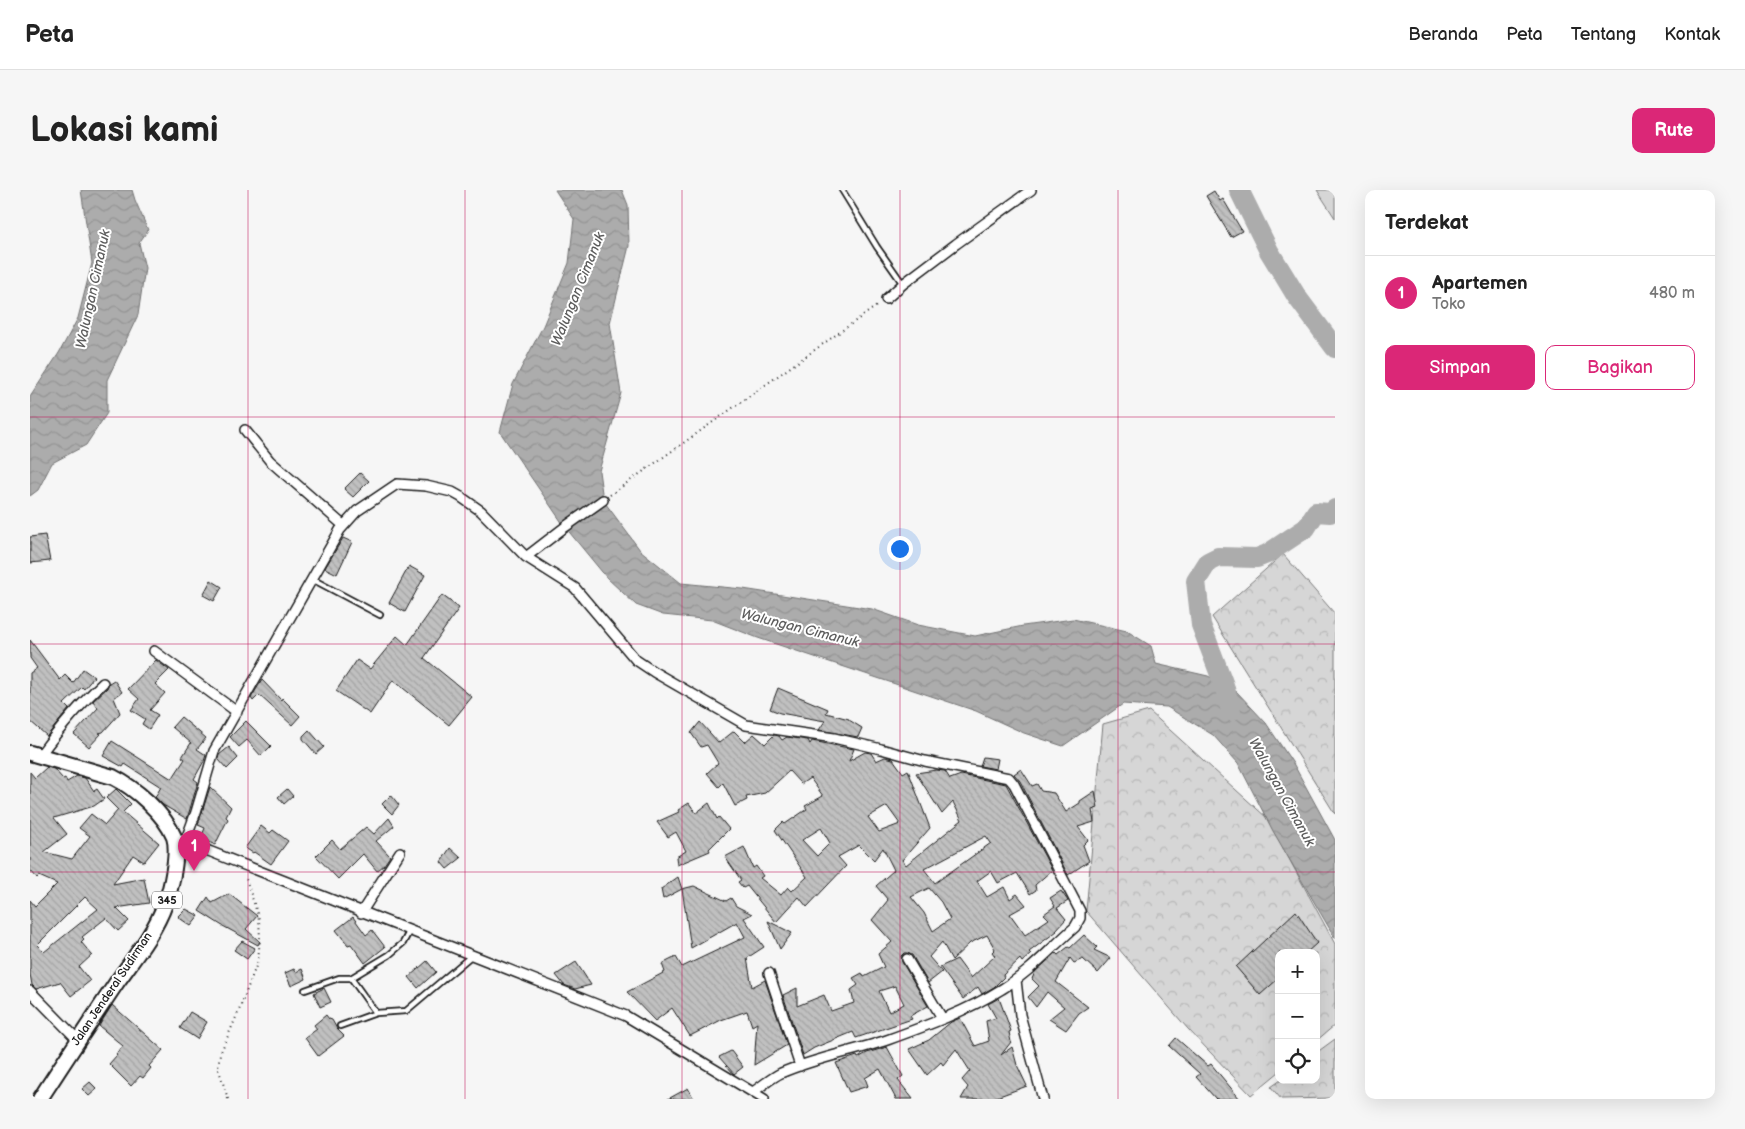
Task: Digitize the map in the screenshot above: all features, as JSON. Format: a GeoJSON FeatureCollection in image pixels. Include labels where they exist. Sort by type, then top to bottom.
{"type":"FeatureCollection","features":[{"type":"Feature","properties":{"kind":"main road"},"geometry":{"type":"LineString","coordinates":[[35,754],[113,777],[125,783],[152,806],[179,840]]}},
{"type":"Feature","properties":{"kind":"main road","name":"Jalan Jenderal Sudirman"},"geometry":{"type":"LineString","coordinates":[[40,1099],[148,938],[165,905],[171,885],[179,840]]}},
{"type":"Feature","properties":{"kind":"street"},"geometry":{"type":"LineString","coordinates":[[886,299],[956,244],[1031,190]]}},
{"type":"Feature","properties":{"kind":"street"},"geometry":{"type":"LineString","coordinates":[[244,430],[270,461],[343,525]]}},
{"type":"Feature","properties":{"kind":"street"},"geometry":{"type":"LineString","coordinates":[[753,1092],[781,1073],[887,1040],[942,1018],[1002,990],[1016,980],[1075,927],[1081,915],[1012,781],[1004,777],[963,770],[834,738],[746,725],[636,660],[575,588],[526,557],[471,503],[452,492],[426,486],[397,484],[367,504],[343,525],[214,751],[196,812],[179,840],[626,1016],[764,1099]]}},
{"type":"Feature","properties":{"kind":"street"},"geometry":{"type":"LineString","coordinates":[[526,557],[603,500]]}},
{"type":"Feature","properties":{"kind":"street"},"geometry":{"type":"LineString","coordinates":[[154,651],[237,712]]}},
{"type":"Feature","properties":{"kind":"street"},"geometry":{"type":"LineString","coordinates":[[35,754],[103,683]]}},
{"type":"Feature","properties":{"kind":"street"},"geometry":{"type":"LineString","coordinates":[[361,913],[400,852]]}},
{"type":"Feature","properties":{"kind":"street"},"geometry":{"type":"LineString","coordinates":[[907,959],[942,1018]]}},
{"type":"Feature","properties":{"kind":"street"},"geometry":{"type":"LineString","coordinates":[[769,973],[800,1066]]}},
{"type":"Feature","properties":{"kind":"street"},"geometry":{"type":"LineString","coordinates":[[1016,980],[1020,1015],[1043,1099]]}},
{"type":"Feature","properties":{"kind":"street"},"geometry":{"type":"LineString","coordinates":[[30,992],[78,1040]]}},
{"type":"Feature","properties":{"kind":"lane"},"geometry":{"type":"LineString","coordinates":[[842,190],[877,247],[903,284]]}},
{"type":"Feature","properties":{"kind":"lane"},"geometry":{"type":"LineString","coordinates":[[312,579],[380,615]]}},
{"type":"Feature","properties":{"kind":"lane"},"geometry":{"type":"LineString","coordinates":[[305,990],[339,978],[351,978],[389,955],[403,943],[410,932]]}},
{"type":"Feature","properties":{"kind":"lane"},"geometry":{"type":"LineString","coordinates":[[340,1026],[376,1012],[406,1011],[470,956]]}},
{"type":"Feature","properties":{"kind":"lane"},"geometry":{"type":"LineString","coordinates":[[351,978],[376,1012]]}},
{"type":"Feature","properties":{"kind":"path"},"geometry":{"type":"LineString","coordinates":[[603,500],[886,299]]}},
{"type":"Feature","properties":{"kind":"path"},"geometry":{"type":"LineString","coordinates":[[228,1099],[218,1067],[220,1054],[238,1014],[258,960],[260,938],[259,919],[243,866]]}},
{"type":"Feature","properties":{"kind":"green space"},"geometry":{"type":"Polygon","coordinates":[[[1317,190],[1335,190],[1335,218],[1317,190]]]}},
{"type":"Feature","properties":{"kind":"green space"},"geometry":{"type":"Polygon","coordinates":[[[1283,554],[1335,614],[1335,814],[1212,617],[1283,554]]]}},
{"type":"Feature","properties":{"kind":"green space"},"geometry":{"type":"Polygon","coordinates":[[[1149,711],[1267,818],[1335,944],[1335,1025],[1320,1038],[1320,949],[1275,949],[1275,1075],[1251,1095],[1188,1029],[1086,911],[1103,724],[1149,711]]]}},
{"type":"Feature","properties":{"kind":"green space"},"geometry":{"type":"Polygon","coordinates":[[[1335,1039],[1335,1098],[1281,1099],[1271,1087],[1275,1084],[1320,1084],[1320,1050],[1335,1039]]]}},
{"type":"Feature","properties":{"kind":"water","name":"Walungan Cimanuk"},"geometry":{"type":"Polygon","coordinates":[[[81,190],[132,190],[148,230],[139,243],[145,268],[138,315],[107,380],[107,413],[86,445],[52,463],[38,490],[30,496],[30,397],[59,353],[78,318],[92,263],[81,190]]]}},
{"type":"Feature","properties":{"kind":"water","name":"Walungan Cimanuk"},"geometry":{"type":"Polygon","coordinates":[[[555,190],[622,190],[628,205],[629,246],[610,323],[621,393],[599,471],[603,500],[640,550],[681,583],[743,589],[872,609],[918,625],[975,636],[1023,626],[1073,619],[1127,631],[1151,646],[1156,664],[1208,676],[1237,692],[1266,723],[1294,765],[1335,840],[1335,938],[1273,831],[1238,763],[1213,735],[1167,707],[1123,704],[1063,746],[1024,733],[976,711],[758,638],[712,620],[663,615],[636,605],[607,578],[565,527],[500,432],[513,384],[543,326],[569,263],[574,219],[555,190]]]}},
{"type":"Feature","properties":{"kind":"building"},"geometry":{"type":"Polygon","coordinates":[[[1214,191],[1220,201],[1223,199],[1242,231],[1231,237],[1206,196],[1214,191]]]}},
{"type":"Feature","properties":{"kind":"building"},"geometry":{"type":"Polygon","coordinates":[[[360,473],[369,481],[353,497],[344,489],[360,473]]]}},
{"type":"Feature","properties":{"kind":"building"},"geometry":{"type":"Polygon","coordinates":[[[45,535],[50,561],[30,563],[30,537],[45,535]]]}},
{"type":"Feature","properties":{"kind":"building"},"geometry":{"type":"Polygon","coordinates":[[[343,538],[352,542],[337,574],[325,568],[343,538]]]}},
{"type":"Feature","properties":{"kind":"building"},"geometry":{"type":"Polygon","coordinates":[[[409,566],[425,575],[405,612],[389,603],[409,566]]]}},
{"type":"Feature","properties":{"kind":"building"},"geometry":{"type":"Polygon","coordinates":[[[211,580],[222,587],[214,601],[203,595],[211,580]]]}},
{"type":"Feature","properties":{"kind":"building"},"geometry":{"type":"Polygon","coordinates":[[[442,595],[459,608],[424,658],[472,697],[449,725],[393,680],[370,714],[336,691],[357,660],[370,669],[397,636],[407,645],[442,595]]]}},
{"type":"Feature","properties":{"kind":"building"},"geometry":{"type":"Polygon","coordinates":[[[30,640],[60,680],[65,675],[73,683],[83,669],[94,677],[84,689],[82,687],[64,704],[69,709],[47,736],[30,721],[30,673],[37,668],[30,658],[30,640]]]}},
{"type":"Feature","properties":{"kind":"building"},"geometry":{"type":"Polygon","coordinates":[[[156,660],[169,670],[155,684],[165,693],[150,710],[158,715],[149,729],[142,724],[145,719],[131,710],[139,699],[128,689],[156,660]]]}},
{"type":"Feature","properties":{"kind":"building"},"geometry":{"type":"Polygon","coordinates":[[[114,680],[122,692],[114,698],[120,713],[103,732],[99,733],[101,734],[89,747],[74,734],[98,708],[93,701],[114,680]]]}},
{"type":"Feature","properties":{"kind":"building"},"geometry":{"type":"Polygon","coordinates":[[[262,680],[300,716],[292,725],[259,695],[253,701],[251,698],[262,680]]]}},
{"type":"Feature","properties":{"kind":"building"},"geometry":{"type":"Polygon","coordinates":[[[778,688],[828,709],[826,713],[849,719],[862,728],[858,737],[819,730],[825,721],[780,713],[770,709],[778,688]]]}},
{"type":"Feature","properties":{"kind":"building"},"geometry":{"type":"Polygon","coordinates":[[[181,717],[206,738],[197,749],[206,755],[194,779],[198,782],[187,819],[163,805],[155,797],[161,787],[125,764],[123,767],[103,756],[112,741],[172,779],[185,759],[182,757],[191,743],[172,727],[181,717]]]}},
{"type":"Feature","properties":{"kind":"building"},"geometry":{"type":"Polygon","coordinates":[[[246,721],[271,746],[261,756],[247,740],[239,747],[230,737],[246,721]]]}},
{"type":"Feature","properties":{"kind":"building"},"geometry":{"type":"Polygon","coordinates":[[[700,722],[719,743],[734,731],[745,742],[754,734],[765,744],[774,735],[779,736],[782,740],[787,737],[808,740],[810,744],[812,741],[854,749],[849,761],[865,752],[871,753],[876,761],[885,757],[893,759],[903,773],[908,770],[930,828],[902,860],[906,865],[962,820],[953,802],[942,814],[916,773],[936,770],[945,771],[950,779],[961,775],[1006,784],[1052,870],[1035,885],[1036,890],[1030,894],[1017,873],[998,883],[991,871],[977,881],[987,897],[1004,887],[1010,899],[1017,894],[1026,905],[1010,914],[1025,935],[1049,919],[1044,914],[1055,906],[1050,898],[1061,891],[1068,901],[1057,908],[1066,919],[1057,931],[1029,952],[1031,954],[1022,962],[1020,959],[1003,975],[1004,977],[994,987],[982,994],[978,987],[963,999],[940,967],[957,959],[971,978],[995,956],[992,952],[995,949],[987,935],[970,943],[952,960],[942,942],[929,957],[942,972],[928,983],[912,955],[904,953],[901,956],[902,962],[928,1006],[910,1016],[912,1019],[856,1038],[853,1032],[814,1048],[803,1055],[783,995],[797,988],[797,1006],[824,995],[831,1011],[854,1003],[851,990],[858,985],[853,978],[862,973],[864,977],[884,967],[878,954],[892,942],[872,920],[888,900],[876,886],[894,870],[883,848],[874,860],[859,845],[838,857],[846,866],[807,907],[799,897],[776,922],[747,886],[743,888],[738,882],[741,880],[725,857],[744,847],[753,868],[756,866],[763,876],[760,878],[781,895],[788,887],[792,891],[807,877],[775,830],[783,822],[785,824],[807,809],[805,806],[823,796],[810,778],[801,784],[789,771],[765,793],[746,797],[747,800],[735,806],[723,783],[719,787],[707,773],[718,763],[707,745],[701,747],[691,733],[700,722]],[[887,806],[868,817],[879,832],[900,824],[887,806]],[[821,828],[802,840],[817,856],[830,843],[821,828]],[[986,836],[924,869],[935,883],[991,843],[986,836]],[[929,888],[911,897],[924,913],[933,931],[950,919],[941,902],[929,888]],[[895,986],[879,991],[889,1012],[904,1004],[895,986]]]}},
{"type":"Feature","properties":{"kind":"building"},"geometry":{"type":"Polygon","coordinates":[[[309,730],[324,747],[316,754],[303,739],[303,736],[309,730]]]}},
{"type":"Feature","properties":{"kind":"building"},"geometry":{"type":"Polygon","coordinates":[[[229,747],[238,758],[227,769],[218,759],[219,755],[229,747]]]}},
{"type":"Feature","properties":{"kind":"building"},"geometry":{"type":"Polygon","coordinates":[[[983,757],[998,759],[996,769],[980,766],[983,757]]]}},
{"type":"Feature","properties":{"kind":"building"},"geometry":{"type":"Polygon","coordinates":[[[47,767],[54,769],[67,782],[77,776],[85,778],[94,791],[97,789],[104,799],[94,806],[54,818],[67,834],[44,852],[72,859],[90,836],[79,828],[91,814],[105,825],[118,810],[106,798],[116,789],[131,804],[123,812],[159,843],[144,862],[133,855],[113,884],[144,878],[149,903],[116,908],[129,921],[118,931],[106,918],[82,937],[84,939],[81,942],[92,955],[79,967],[90,981],[71,996],[60,982],[36,989],[32,985],[30,974],[30,900],[35,906],[57,884],[39,876],[37,878],[30,870],[30,772],[35,778],[47,767]],[[85,897],[37,945],[44,952],[98,909],[85,897]]]}},
{"type":"Feature","properties":{"kind":"building"},"geometry":{"type":"Polygon","coordinates":[[[1021,769],[1032,786],[1037,784],[1041,791],[1054,793],[1066,812],[1095,791],[1098,808],[1092,810],[1094,822],[1078,827],[1088,840],[1083,845],[1089,861],[1068,875],[1020,781],[1014,774],[1021,769]]]}},
{"type":"Feature","properties":{"kind":"building"},"geometry":{"type":"Polygon","coordinates":[[[210,787],[231,807],[226,817],[228,819],[215,845],[201,838],[205,828],[198,825],[210,787]]]}},
{"type":"Feature","properties":{"kind":"building"},"geometry":{"type":"Polygon","coordinates":[[[287,789],[293,796],[284,804],[278,797],[287,789]]]}},
{"type":"Feature","properties":{"kind":"building"},"geometry":{"type":"Polygon","coordinates":[[[391,795],[399,805],[392,814],[382,804],[391,795]]]}},
{"type":"Feature","properties":{"kind":"building"},"geometry":{"type":"Polygon","coordinates":[[[689,803],[696,813],[709,803],[717,819],[719,817],[729,829],[709,849],[710,851],[677,865],[676,857],[686,851],[676,832],[668,837],[657,822],[679,812],[678,810],[689,803]]]}},
{"type":"Feature","properties":{"kind":"building"},"geometry":{"type":"Polygon","coordinates":[[[389,818],[394,826],[376,841],[390,856],[377,871],[363,854],[338,879],[316,856],[332,840],[340,849],[366,827],[374,834],[389,818]]]}},
{"type":"Feature","properties":{"kind":"building"},"geometry":{"type":"Polygon","coordinates":[[[261,826],[270,833],[273,830],[288,841],[271,864],[245,848],[261,826]]]}},
{"type":"Feature","properties":{"kind":"building"},"geometry":{"type":"Polygon","coordinates":[[[450,848],[461,858],[447,869],[441,862],[450,848]]]}},
{"type":"Feature","properties":{"kind":"building"},"geometry":{"type":"Polygon","coordinates":[[[678,877],[682,889],[663,899],[661,889],[678,877]]]}},
{"type":"Feature","properties":{"kind":"building"},"geometry":{"type":"Polygon","coordinates":[[[694,886],[726,901],[731,898],[736,906],[752,914],[744,918],[764,947],[747,958],[752,987],[765,980],[787,1045],[754,1065],[757,1023],[752,1026],[747,1011],[721,1020],[690,1036],[672,1008],[655,1021],[627,992],[665,972],[662,964],[676,957],[682,967],[745,937],[737,922],[691,948],[682,889],[694,886]]]}},
{"type":"Feature","properties":{"kind":"building"},"geometry":{"type":"Polygon","coordinates":[[[229,894],[257,916],[246,929],[260,942],[258,945],[199,911],[208,897],[212,903],[229,894]]]}},
{"type":"Feature","properties":{"kind":"building"},"geometry":{"type":"Polygon","coordinates":[[[186,909],[199,916],[191,926],[178,917],[186,909]]]}},
{"type":"Feature","properties":{"kind":"building"},"geometry":{"type":"Polygon","coordinates":[[[1296,911],[1317,943],[1310,949],[1275,949],[1275,982],[1260,995],[1236,967],[1296,911]]]}},
{"type":"Feature","properties":{"kind":"building"},"geometry":{"type":"Polygon","coordinates":[[[353,917],[366,935],[372,930],[385,947],[365,963],[351,944],[348,945],[336,930],[353,917]]]}},
{"type":"Feature","properties":{"kind":"building"},"geometry":{"type":"Polygon","coordinates":[[[768,921],[792,933],[780,949],[768,921]]]}},
{"type":"Feature","properties":{"kind":"building"},"geometry":{"type":"Polygon","coordinates":[[[1084,935],[1097,947],[1094,950],[1111,958],[1098,973],[1083,959],[1074,963],[1070,958],[1056,982],[1088,1007],[1079,1013],[1066,1030],[1049,1019],[1064,1007],[1047,992],[1036,1007],[1028,997],[1039,986],[1032,979],[1035,972],[1056,953],[1058,955],[1068,947],[1070,948],[1084,935]]]}},
{"type":"Feature","properties":{"kind":"building"},"geometry":{"type":"Polygon","coordinates":[[[242,941],[255,948],[247,959],[234,950],[242,941]]]}},
{"type":"Feature","properties":{"kind":"building"},"geometry":{"type":"Polygon","coordinates":[[[427,961],[436,972],[418,988],[409,977],[427,961]]]}},
{"type":"Feature","properties":{"kind":"building"},"geometry":{"type":"Polygon","coordinates":[[[576,962],[591,985],[575,989],[564,985],[556,975],[576,962]]]}},
{"type":"Feature","properties":{"kind":"building"},"geometry":{"type":"Polygon","coordinates":[[[294,969],[296,972],[302,969],[306,979],[291,986],[285,973],[294,969]]]}},
{"type":"Feature","properties":{"kind":"building"},"geometry":{"type":"Polygon","coordinates":[[[324,988],[331,1002],[320,1007],[314,993],[324,988]]]}},
{"type":"Feature","properties":{"kind":"building"},"geometry":{"type":"Polygon","coordinates":[[[999,998],[1011,1031],[1009,1032],[1011,1042],[1001,1055],[1012,1047],[1017,1065],[1027,1086],[991,1099],[961,1099],[968,1087],[962,1080],[970,1071],[956,1049],[943,1065],[941,1062],[927,1075],[909,1049],[929,1040],[951,1022],[960,1018],[975,1046],[989,1041],[986,1021],[996,1018],[988,1004],[999,998]]]}},
{"type":"Feature","properties":{"kind":"building"},"geometry":{"type":"Polygon","coordinates":[[[112,1005],[163,1050],[149,1066],[151,1068],[143,1078],[140,1076],[131,1086],[109,1064],[123,1046],[99,1026],[112,1005]]]}},
{"type":"Feature","properties":{"kind":"building"},"geometry":{"type":"Polygon","coordinates":[[[190,1012],[207,1022],[197,1039],[180,1028],[190,1012]]]}},
{"type":"Feature","properties":{"kind":"building"},"geometry":{"type":"Polygon","coordinates":[[[326,1015],[344,1036],[318,1056],[305,1038],[317,1029],[314,1025],[326,1015]]]}},
{"type":"Feature","properties":{"kind":"building"},"geometry":{"type":"Polygon","coordinates":[[[1176,1038],[1208,1066],[1211,1064],[1240,1099],[1216,1099],[1196,1077],[1200,1074],[1169,1046],[1176,1038]]]}},
{"type":"Feature","properties":{"kind":"building"},"geometry":{"type":"Polygon","coordinates":[[[887,1047],[903,1076],[898,1080],[913,1099],[896,1099],[880,1069],[865,1078],[868,1086],[849,1092],[836,1063],[857,1056],[858,1058],[887,1047]]]}},
{"type":"Feature","properties":{"kind":"building"},"geometry":{"type":"Polygon","coordinates":[[[731,1051],[743,1067],[734,1074],[719,1057],[731,1051]]]}},
{"type":"Feature","properties":{"kind":"building"},"geometry":{"type":"Polygon","coordinates":[[[90,1082],[97,1089],[89,1096],[82,1089],[90,1082]]]}},
{"type":"Feature","properties":{"kind":"building"},"geometry":{"type":"Polygon","coordinates":[[[688,1088],[694,1099],[668,1099],[688,1088]]]}},
{"type":"Feature","properties":{"kind":"waterway"},"geometry":{"type":"LineString","coordinates":[[1239,190],[1269,251],[1297,297],[1335,348]]}},
{"type":"Feature","properties":{"kind":"waterway"},"geometry":{"type":"LineString","coordinates":[[1231,711],[1224,685],[1201,625],[1196,581],[1208,562],[1218,557],[1257,558],[1267,554],[1306,528],[1316,512],[1330,513],[1335,509]]}},
{"type":"Feature","properties":{"kind":"place","name":"Apartemen"},"geometry":{"type":"Point","coordinates":[194,871]}}]}
